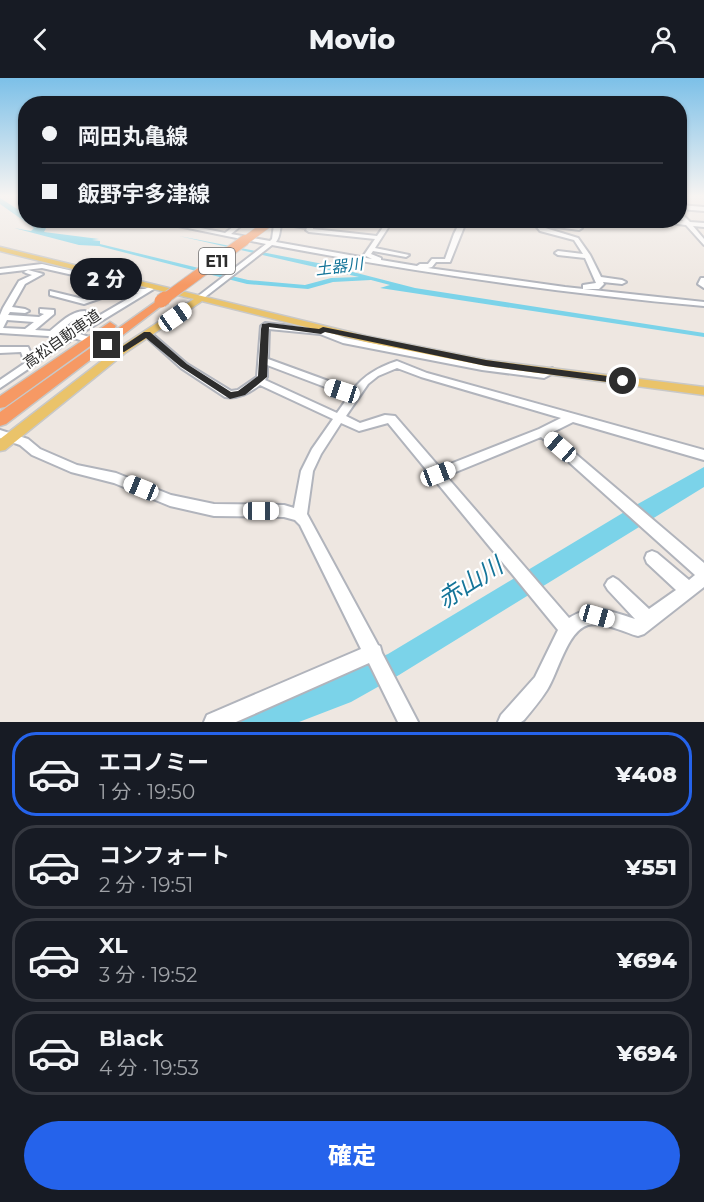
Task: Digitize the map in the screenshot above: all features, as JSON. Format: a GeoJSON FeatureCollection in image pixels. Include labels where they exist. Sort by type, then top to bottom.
{"type":"FeatureCollection","features":[{"type":"Feature","properties":{"kind":"highway","name":"高松自動車道"},"geometry":{"type":"LineString","coordinates":[[0,403],[152,294],[250,228]]}},
{"type":"Feature","properties":{"kind":"highway","name":"高松自動車道"},"geometry":{"type":"LineString","coordinates":[[0,420],[152,294],[260,228]]}},
{"type":"Feature","properties":{"kind":"main road"},"geometry":{"type":"LineString","coordinates":[[0,249],[123,279],[152,294],[203,297],[322,331],[486,363],[704,391]]}},
{"type":"Feature","properties":{"kind":"main road"},"geometry":{"type":"LineString","coordinates":[[0,446],[6,435],[124,349],[203,297]]}},
{"type":"Feature","properties":{"kind":"street"},"geometry":{"type":"LineString","coordinates":[[689,226],[703,225]]}},
{"type":"Feature","properties":{"kind":"street"},"geometry":{"type":"LineString","coordinates":[[689,226],[704,243]]}},
{"type":"Feature","properties":{"kind":"street"},"geometry":{"type":"LineString","coordinates":[[191,228],[398,266],[704,304]]}},
{"type":"Feature","properties":{"kind":"street"},"geometry":{"type":"LineString","coordinates":[[226,235],[235,228]]}},
{"type":"Feature","properties":{"kind":"street"},"geometry":{"type":"LineString","coordinates":[[203,297],[272,243],[277,228]]}},
{"type":"Feature","properties":{"kind":"street"},"geometry":{"type":"LineString","coordinates":[[310,228],[309,230],[380,238]]}},
{"type":"Feature","properties":{"kind":"street"},"geometry":{"type":"LineString","coordinates":[[386,228],[368,255],[398,266],[430,266],[434,260],[448,261],[459,228]]}},
{"type":"Feature","properties":{"kind":"street"},"geometry":{"type":"LineString","coordinates":[[544,228],[548,232],[576,239],[600,284],[596,287],[558,287]]}},
{"type":"Feature","properties":{"kind":"street"},"geometry":{"type":"LineString","coordinates":[[569,237],[585,238]]}},
{"type":"Feature","properties":{"kind":"street"},"geometry":{"type":"LineString","coordinates":[[372,249],[406,255]]}},
{"type":"Feature","properties":{"kind":"street"},"geometry":{"type":"LineString","coordinates":[[16,252],[42,266],[91,277],[123,279]]}},
{"type":"Feature","properties":{"kind":"street"},"geometry":{"type":"LineString","coordinates":[[558,253],[587,256]]}},
{"type":"Feature","properties":{"kind":"street"},"geometry":{"type":"LineString","coordinates":[[0,271],[42,266]]}},
{"type":"Feature","properties":{"kind":"street"},"geometry":{"type":"LineString","coordinates":[[0,271],[39,274],[22,284],[3,321]]}},
{"type":"Feature","properties":{"kind":"street"},"geometry":{"type":"LineString","coordinates":[[598,279],[622,282]]}},
{"type":"Feature","properties":{"kind":"street"},"geometry":{"type":"LineString","coordinates":[[704,280],[702,284],[704,286]]}},
{"type":"Feature","properties":{"kind":"street"},"geometry":{"type":"LineString","coordinates":[[53,293],[84,302],[98,294],[123,288],[152,294]]}},
{"type":"Feature","properties":{"kind":"street"},"geometry":{"type":"LineString","coordinates":[[0,385],[72,335],[152,294]]}},
{"type":"Feature","properties":{"kind":"street"},"geometry":{"type":"LineString","coordinates":[[3,321],[25,311]]}},
{"type":"Feature","properties":{"kind":"street"},"geometry":{"type":"LineString","coordinates":[[54,333],[68,320],[82,313]]}},
{"type":"Feature","properties":{"kind":"street"},"geometry":{"type":"LineString","coordinates":[[3,321],[42,315],[27,332]]}},
{"type":"Feature","properties":{"kind":"street"},"geometry":{"type":"LineString","coordinates":[[3,321],[27,332],[72,335],[86,339]]}},
{"type":"Feature","properties":{"kind":"street"},"geometry":{"type":"LineString","coordinates":[[147,334],[184,366],[225,394],[236,395],[262,377],[265,326],[322,331]]}},
{"type":"Feature","properties":{"kind":"street"},"geometry":{"type":"LineString","coordinates":[[107,345],[124,349]]}},
{"type":"Feature","properties":{"kind":"street"},"geometry":{"type":"LineString","coordinates":[[0,350],[25,349],[30,364]]}},
{"type":"Feature","properties":{"kind":"street"},"geometry":{"type":"LineString","coordinates":[[263,360],[356,395]]}},
{"type":"Feature","properties":{"kind":"street"},"geometry":{"type":"LineString","coordinates":[[300,516],[304,483],[311,460],[370,377],[397,364],[424,375],[704,455]]}},
{"type":"Feature","properties":{"kind":"street"},"geometry":{"type":"LineString","coordinates":[[259,381],[358,427],[385,418],[391,419],[568,629]]}},
{"type":"Feature","properties":{"kind":"street"},"geometry":{"type":"LineString","coordinates":[[438,474],[543,432],[573,417]]}},
{"type":"Feature","properties":{"kind":"street"},"geometry":{"type":"LineString","coordinates":[[543,432],[704,573]]}},
{"type":"Feature","properties":{"kind":"street"},"geometry":{"type":"LineString","coordinates":[[6,435],[24,442],[36,452],[75,469],[116,478],[170,500],[214,510],[284,511],[300,516],[305,521],[374,652],[408,722]]}},
{"type":"Feature","properties":{"kind":"street"},"geometry":{"type":"LineString","coordinates":[[652,558],[688,590]]}},
{"type":"Feature","properties":{"kind":"street"},"geometry":{"type":"LineString","coordinates":[[508,722],[543,680],[568,629],[585,617],[597,616],[638,628],[704,578]]}},
{"type":"Feature","properties":{"kind":"street"},"geometry":{"type":"LineString","coordinates":[[614,585],[648,620]]}},
{"type":"Feature","properties":{"kind":"street"},"geometry":{"type":"LineString","coordinates":[[214,722],[374,652]]}},
{"type":"Feature","properties":{"kind":"water"},"geometry":{"type":"Polygon","coordinates":[[[14,228],[31,231],[34,228],[46,228],[44,232],[99,239],[92,240],[100,241],[100,244],[248,280],[305,285],[331,278],[359,277],[179,236],[318,263],[415,288],[704,333],[704,337],[380,288],[390,285],[371,280],[333,282],[308,289],[247,284],[99,246],[79,245],[14,228]]]}},
{"type":"Feature","properties":{"kind":"water"},"geometry":{"type":"Polygon","coordinates":[[[704,467],[704,487],[399,675],[351,702],[299,722],[227,722],[388,654],[636,505],[704,467]]]}},
{"type":"Feature","properties":{"kind":"route"},"geometry":{"type":"LineString","coordinates":[[107,345],[124,349],[147,334],[184,366],[225,394],[230,395],[241,393],[262,377],[265,326],[269,325],[321,332],[323,330],[486,363],[623,381]]}},
{"type":"Feature","properties":{"kind":"water label","name":"土器川"},"geometry":{"type":"Point","coordinates":[339,266]}},
{"type":"Feature","properties":{"kind":"water label","name":"赤山川"},"geometry":{"type":"Point","coordinates":[470,583]}}]}
